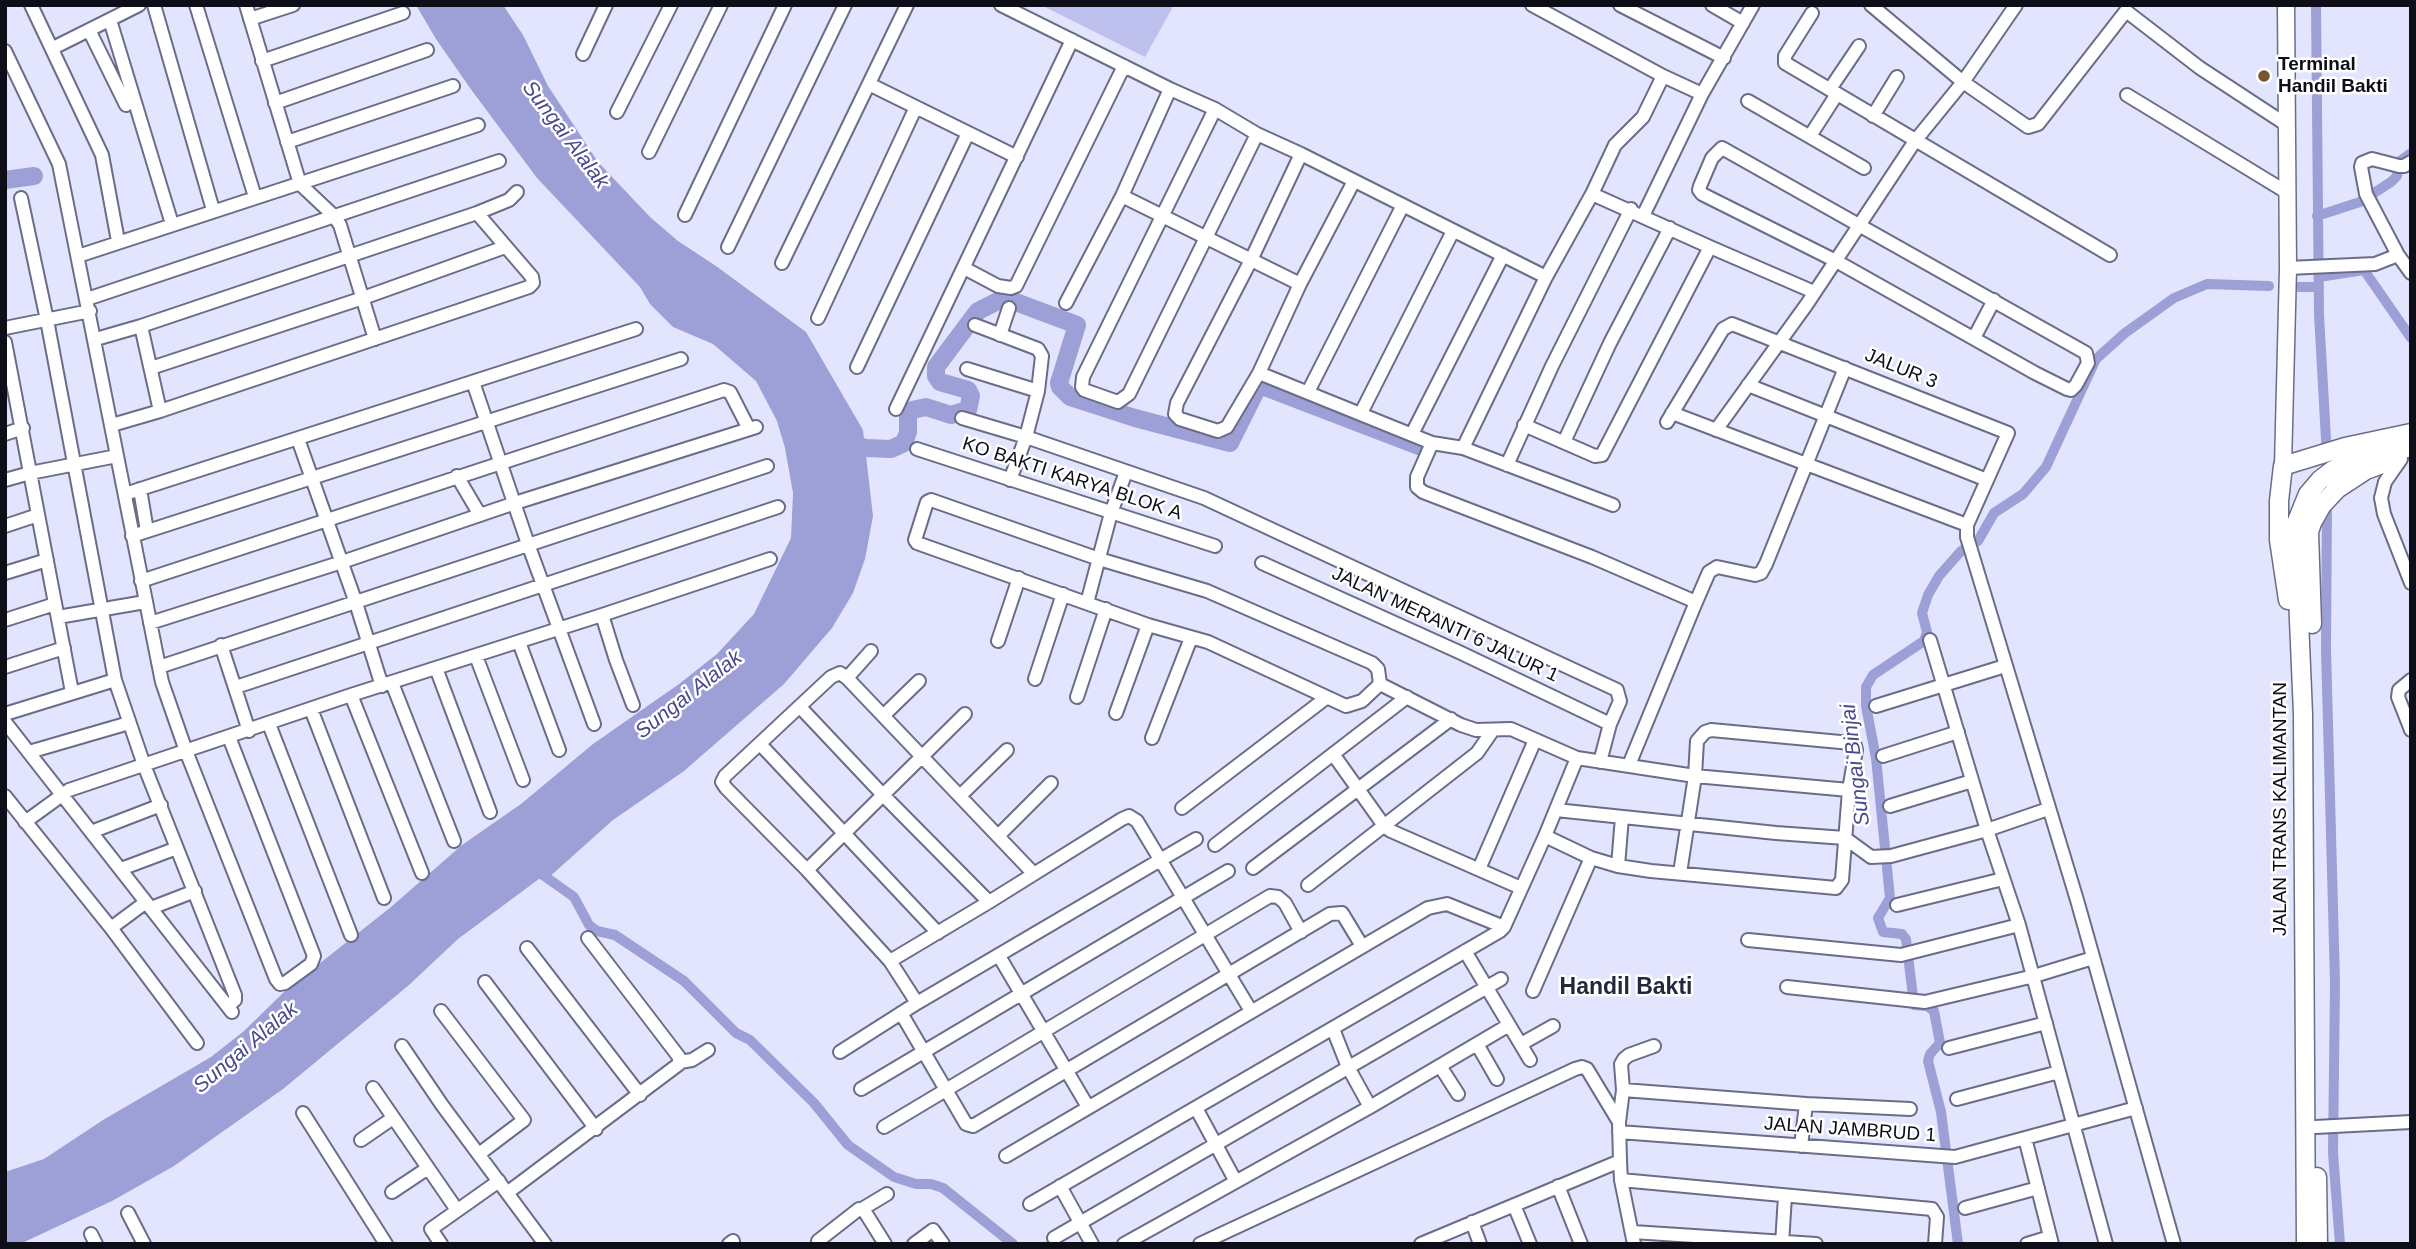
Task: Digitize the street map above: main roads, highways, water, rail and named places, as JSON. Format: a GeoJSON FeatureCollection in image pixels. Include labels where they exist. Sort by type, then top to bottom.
{"type":"FeatureCollection","features":[{"type":"Feature","properties":{"kind":"highway"},"geometry":{"type":"LineString","coordinates":[[2301,643],[2292,625],[2279,540],[2279,501],[2283,466],[2345,447],[2411,433]]}},
{"type":"Feature","properties":{"kind":"highway","name":"JALAN TRANS KALIMANTAN"},"geometry":{"type":"LineString","coordinates":[[2318,1244],[2312,609],[2302,544],[2295,526],[2301,506],[2320,480],[2349,462],[2403,455]]}},
{"type":"Feature","properties":{"kind":"highway","name":"JALAN TRANS KALIMANTAN"},"geometry":{"type":"LineString","coordinates":[[2302,544],[2306,1244]]}},
{"type":"Feature","properties":{"kind":"main road"},"geometry":{"type":"LineString","coordinates":[[2283,466],[2288,268],[2286,5]]}},
{"type":"Feature","properties":{"kind":"water","name":"Sungai Alalak"},"geometry":{"type":"Polygon","coordinates":[[[416,5],[503,5],[523,35],[548,86],[598,162],[650,217],[678,241],[806,332],[863,430],[873,516],[865,559],[853,593],[832,628],[784,684],[684,771],[613,820],[547,879],[547,873],[458,939],[409,985],[283,1089],[174,1166],[112,1201],[20,1244],[5,1244],[5,1172],[44,1159],[103,1120],[211,1057],[244,1031],[286,990],[391,907],[462,845],[521,804],[593,744],[717,654],[754,614],[791,538],[793,493],[785,448],[777,421],[756,381],[713,344],[673,327],[650,304],[640,287],[537,178],[470,88],[416,5]]]}},
{"type":"Feature","properties":{"kind":"waterway"},"geometry":{"type":"LineString","coordinates":[[2316,5],[2319,315],[2327,457]]}},
{"type":"Feature","properties":{"kind":"waterway"},"geometry":{"type":"LineString","coordinates":[[2317,216],[2360,202],[2391,182],[2397,176],[2400,161],[2411,153]]}},
{"type":"Feature","properties":{"kind":"waterway"},"geometry":{"type":"LineString","coordinates":[[5,180],[34,176]]}},
{"type":"Feature","properties":{"kind":"waterway"},"geometry":{"type":"LineString","coordinates":[[2319,277],[2364,270],[2411,338]]}},
{"type":"Feature","properties":{"kind":"waterway","name":"Sungai Binjai"},"geometry":{"type":"LineString","coordinates":[[1958,1244],[1941,1112],[1928,1061],[1930,1054],[1940,1043],[1934,1011],[1927,1006],[1914,1005],[1906,939],[1902,934],[1883,932],[1878,918],[1890,898],[1876,758],[1866,706],[1866,687],[1873,675],[1924,641],[1927,632],[1922,613],[1939,576],[1961,551],[1978,541],[1994,513],[2023,494],[2046,467],[2096,359],[2125,333],[2174,298],[2207,284],[2269,286]]}},
{"type":"Feature","properties":{"kind":"waterway","name":"Sungai Binjai"},"geometry":{"type":"LineString","coordinates":[[2299,287],[2319,287]]}},
{"type":"Feature","properties":{"kind":"waterway"},"geometry":{"type":"LineString","coordinates":[[843,440],[865,448],[891,449],[904,443],[908,432],[908,414],[912,410],[926,407],[951,415],[968,410],[971,396],[968,390],[940,382],[936,376],[936,367],[978,311],[1002,299],[1077,325],[1059,383],[1070,397],[1135,418],[1230,443],[1256,391],[1265,387],[1419,446]]}},
{"type":"Feature","properties":{"kind":"waterway"},"geometry":{"type":"LineString","coordinates":[[2327,502],[2326,649],[2335,982],[2333,1153],[2340,1244]]}},
{"type":"Feature","properties":{"kind":"waterway"},"geometry":{"type":"LineString","coordinates":[[533,868],[574,897],[589,925],[597,931],[615,935],[684,981],[736,1033],[750,1040],[814,1103],[848,1145],[894,1177],[943,1188],[1013,1244]]}},
{"type":"Feature","properties":{"kind":"place","name":"Terminal Handil Bakti"},"geometry":{"type":"Point","coordinates":[2264,76]}},
{"type":"Feature","properties":{"kind":"district","name":"Handil Bakti"},"geometry":{"type":"Point","coordinates":[1626,988]}}]}
